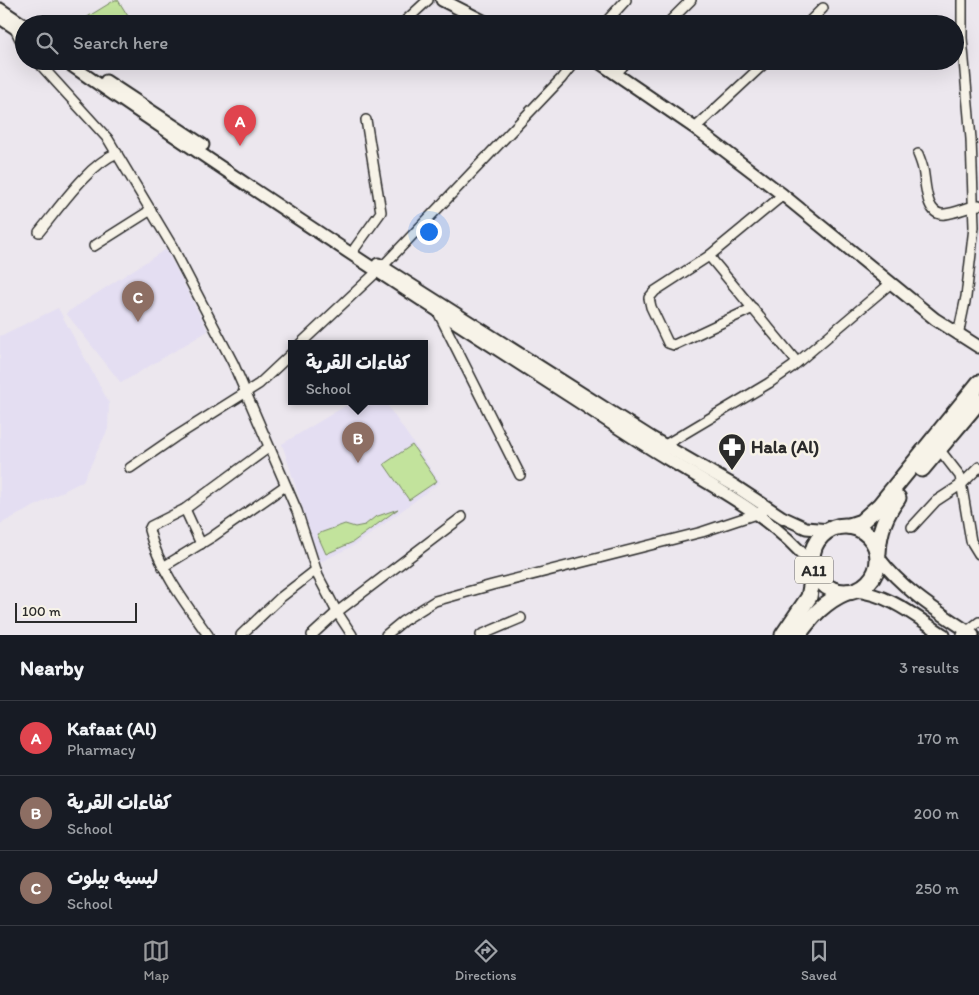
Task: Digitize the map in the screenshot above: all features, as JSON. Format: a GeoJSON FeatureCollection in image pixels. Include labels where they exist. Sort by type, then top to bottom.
{"type":"FeatureCollection","features":[{"type":"Feature","properties":{"kind":"highway"},"geometry":{"type":"LineString","coordinates":[[830,530],[861,522],[877,509],[979,382]]}},
{"type":"Feature","properties":{"kind":"highway","name":"A11"},"geometry":{"type":"LineString","coordinates":[[798,635],[821,608],[837,596],[864,587],[872,579],[877,569],[880,531],[887,512],[979,401]]}},
{"type":"Feature","properties":{"kind":"highway"},"geometry":{"type":"LineString","coordinates":[[849,526],[866,533],[874,543],[878,556]]}},
{"type":"Feature","properties":{"kind":"highway","name":"A11"},"geometry":{"type":"LineString","coordinates":[[783,635],[809,597],[813,568],[812,554],[816,543],[823,534],[830,530]]}},
{"type":"Feature","properties":{"kind":"highway","name":"A11"},"geometry":{"type":"LineString","coordinates":[[813,568],[819,580],[827,587],[836,591],[850,592]]}},
{"type":"Feature","properties":{"kind":"street"},"geometry":{"type":"LineString","coordinates":[[412,15],[428,0]]}},
{"type":"Feature","properties":{"kind":"street"},"geometry":{"type":"LineString","coordinates":[[442,0],[471,15]]}},
{"type":"Feature","properties":{"kind":"street"},"geometry":{"type":"LineString","coordinates":[[612,15],[626,0]]}},
{"type":"Feature","properties":{"kind":"street"},"geometry":{"type":"LineString","coordinates":[[676,15],[691,0]]}},
{"type":"Feature","properties":{"kind":"street"},"geometry":{"type":"LineString","coordinates":[[962,0],[962,15]]}},
{"type":"Feature","properties":{"kind":"street"},"geometry":{"type":"LineString","coordinates":[[0,8],[15,22]]}},
{"type":"Feature","properties":{"kind":"street"},"geometry":{"type":"LineString","coordinates":[[817,15],[824,8]]}},
{"type":"Feature","properties":{"kind":"street"},"geometry":{"type":"LineString","coordinates":[[0,18],[15,25]]}},
{"type":"Feature","properties":{"kind":"street"},"geometry":{"type":"LineString","coordinates":[[958,334],[966,297],[976,205],[964,60]]}},
{"type":"Feature","properties":{"kind":"street"},"geometry":{"type":"LineString","coordinates":[[45,70],[108,140],[172,246],[233,362],[268,448],[297,511],[316,570],[337,612],[352,635]]}},
{"type":"Feature","properties":{"kind":"street"},"geometry":{"type":"LineString","coordinates":[[79,70],[379,269],[437,310],[647,447],[756,514],[786,537],[813,568]]}},
{"type":"Feature","properties":{"kind":"street"},"geometry":{"type":"LineString","coordinates":[[91,70],[355,248],[379,269],[799,526],[813,530],[830,530]]}},
{"type":"Feature","properties":{"kind":"street"},"geometry":{"type":"LineString","coordinates":[[304,340],[379,269],[568,70]]}},
{"type":"Feature","properties":{"kind":"street"},"geometry":{"type":"LineString","coordinates":[[610,70],[695,128],[783,195],[935,319],[979,347]]}},
{"type":"Feature","properties":{"kind":"street"},"geometry":{"type":"LineString","coordinates":[[615,74],[619,70]]}},
{"type":"Feature","properties":{"kind":"street"},"geometry":{"type":"LineString","coordinates":[[695,128],[757,70]]}},
{"type":"Feature","properties":{"kind":"street"},"geometry":{"type":"LineString","coordinates":[[355,248],[381,212],[366,120]]}},
{"type":"Feature","properties":{"kind":"street"},"geometry":{"type":"LineString","coordinates":[[39,232],[68,196],[95,168],[107,157],[116,153]]}},
{"type":"Feature","properties":{"kind":"street"},"geometry":{"type":"LineString","coordinates":[[918,154],[923,168],[927,194],[935,212],[943,215],[976,205]]}},
{"type":"Feature","properties":{"kind":"street"},"geometry":{"type":"LineString","coordinates":[[753,308],[674,345],[668,343],[651,307],[649,298],[655,291],[710,256],[783,195]]}},
{"type":"Feature","properties":{"kind":"street"},"geometry":{"type":"LineString","coordinates":[[94,246],[151,210]]}},
{"type":"Feature","properties":{"kind":"street"},"geometry":{"type":"LineString","coordinates":[[710,256],[798,362]]}},
{"type":"Feature","properties":{"kind":"street"},"geometry":{"type":"LineString","coordinates":[[665,445],[769,383],[798,362],[891,283]]}},
{"type":"Feature","properties":{"kind":"street"},"geometry":{"type":"LineString","coordinates":[[437,310],[520,475]]}},
{"type":"Feature","properties":{"kind":"street"},"geometry":{"type":"LineString","coordinates":[[130,468],[245,392],[267,376],[288,357]]}},
{"type":"Feature","properties":{"kind":"street"},"geometry":{"type":"LineString","coordinates":[[208,635],[187,606],[164,567],[149,530],[185,509],[268,448]]}},
{"type":"Feature","properties":{"kind":"street"},"geometry":{"type":"LineString","coordinates":[[939,449],[960,476],[971,541],[979,554]]}},
{"type":"Feature","properties":{"kind":"street"},"geometry":{"type":"LineString","coordinates":[[912,526],[936,501],[962,484],[979,467]]}},
{"type":"Feature","properties":{"kind":"street"},"geometry":{"type":"LineString","coordinates":[[164,567],[285,486]]}},
{"type":"Feature","properties":{"kind":"street"},"geometry":{"type":"LineString","coordinates":[[386,635],[423,607],[448,596],[702,532],[756,514],[768,508]]}},
{"type":"Feature","properties":{"kind":"street"},"geometry":{"type":"LineString","coordinates":[[185,509],[201,544]]}},
{"type":"Feature","properties":{"kind":"street"},"geometry":{"type":"LineString","coordinates":[[312,635],[337,612],[462,517]]}},
{"type":"Feature","properties":{"kind":"street"},"geometry":{"type":"LineString","coordinates":[[878,556],[888,570],[911,592],[967,634],[979,622]]}},
{"type":"Feature","properties":{"kind":"street"},"geometry":{"type":"LineString","coordinates":[[242,635],[280,598],[316,570]]}},
{"type":"Feature","properties":{"kind":"street"},"geometry":{"type":"LineString","coordinates":[[850,592],[866,592],[883,597],[944,635]]}},
{"type":"Feature","properties":{"kind":"street"},"geometry":{"type":"LineString","coordinates":[[481,635],[521,618]]}},
{"type":"Feature","properties":{"kind":"shaded area"},"geometry":{"type":"Polygon","coordinates":[[[166,249],[208,331],[121,383],[66,313],[166,249]]]}},
{"type":"Feature","properties":{"kind":"shaded area"},"geometry":{"type":"Polygon","coordinates":[[[58,308],[109,403],[108,429],[83,481],[0,524],[0,336],[58,308]]]}},
{"type":"Feature","properties":{"kind":"shaded area"},"geometry":{"type":"Polygon","coordinates":[[[347,405],[387,405],[440,482],[357,544],[320,562],[282,444],[347,405]]]}},
{"type":"Feature","properties":{"kind":"green space"},"geometry":{"type":"Polygon","coordinates":[[[118,0],[127,15],[91,15],[118,0]]]}},
{"type":"Feature","properties":{"kind":"green space"},"geometry":{"type":"Polygon","coordinates":[[[412,445],[437,481],[409,500],[384,464],[412,445]]]}},
{"type":"Feature","properties":{"kind":"green space"},"geometry":{"type":"Polygon","coordinates":[[[398,509],[353,542],[326,554],[317,534],[345,524],[355,527],[365,525],[375,517],[398,509]]]}},
{"type":"Feature","properties":{"kind":"place","name":"Kafaat (Al)"},"geometry":{"type":"Point","coordinates":[240,146]}},
{"type":"Feature","properties":{"kind":"place","name":"ليسيه بيلوت"},"geometry":{"type":"Point","coordinates":[138,322]}},
{"type":"Feature","properties":{"kind":"place","name":"كفاءات القرية"},"geometry":{"type":"Point","coordinates":[358,463]}},
{"type":"Feature","properties":{"kind":"place","name":"Hala (Al)"},"geometry":{"type":"Point","coordinates":[732,471]}}]}
